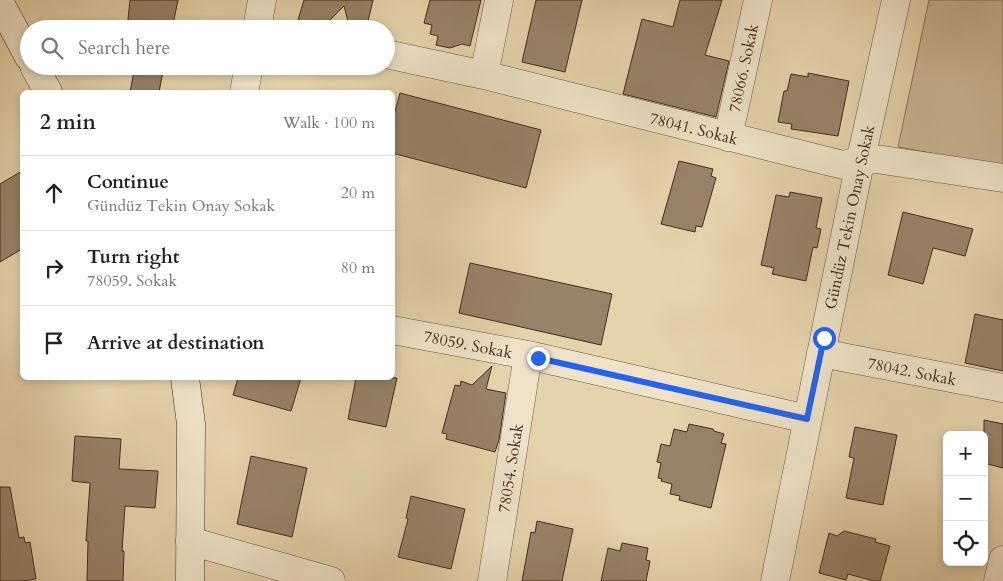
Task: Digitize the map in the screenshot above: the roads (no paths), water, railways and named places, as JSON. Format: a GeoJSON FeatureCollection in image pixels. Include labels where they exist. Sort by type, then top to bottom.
{"type":"FeatureCollection","features":[{"type":"Feature","properties":{"kind":"street"},"geometry":{"type":"LineString","coordinates":[[484,75],[499,0]]}},
{"type":"Feature","properties":{"kind":"street","name":"78066. Sokak"},"geometry":{"type":"LineString","coordinates":[[728,137],[758,0]]}},
{"type":"Feature","properties":{"kind":"street","name":"Gündüz Tekin Onay Sokak"},"geometry":{"type":"LineString","coordinates":[[774,581],[860,161],[896,0]]}},
{"type":"Feature","properties":{"kind":"street"},"geometry":{"type":"LineString","coordinates":[[0,3],[20,40]]}},
{"type":"Feature","properties":{"kind":"street","name":"78041. Sokak"},"geometry":{"type":"LineString","coordinates":[[395,56],[484,75],[843,165],[876,159],[1003,178]]}},
{"type":"Feature","properties":{"kind":"street"},"geometry":{"type":"LineString","coordinates":[[39,75],[47,90]]}},
{"type":"Feature","properties":{"kind":"street"},"geometry":{"type":"LineString","coordinates":[[244,90],[247,75]]}},
{"type":"Feature","properties":{"kind":"street","name":"78059. Sokak"},"geometry":{"type":"LineString","coordinates":[[395,331],[528,356],[807,419]]}},
{"type":"Feature","properties":{"kind":"street","name":"78042. Sokak"},"geometry":{"type":"LineString","coordinates":[[821,353],[1003,388]]}},
{"type":"Feature","properties":{"kind":"street","name":"78054. Sokak"},"geometry":{"type":"LineString","coordinates":[[492,581],[528,356]]}},
{"type":"Feature","properties":{"kind":"street"},"geometry":{"type":"LineString","coordinates":[[185,380],[191,424],[190,581]]}},
{"type":"Feature","properties":{"kind":"street"},"geometry":{"type":"LineString","coordinates":[[190,541],[331,581]]}},
{"type":"Feature","properties":{"kind":"street"},"geometry":{"type":"LineString","coordinates":[[998,581],[1003,560]]}}]}
